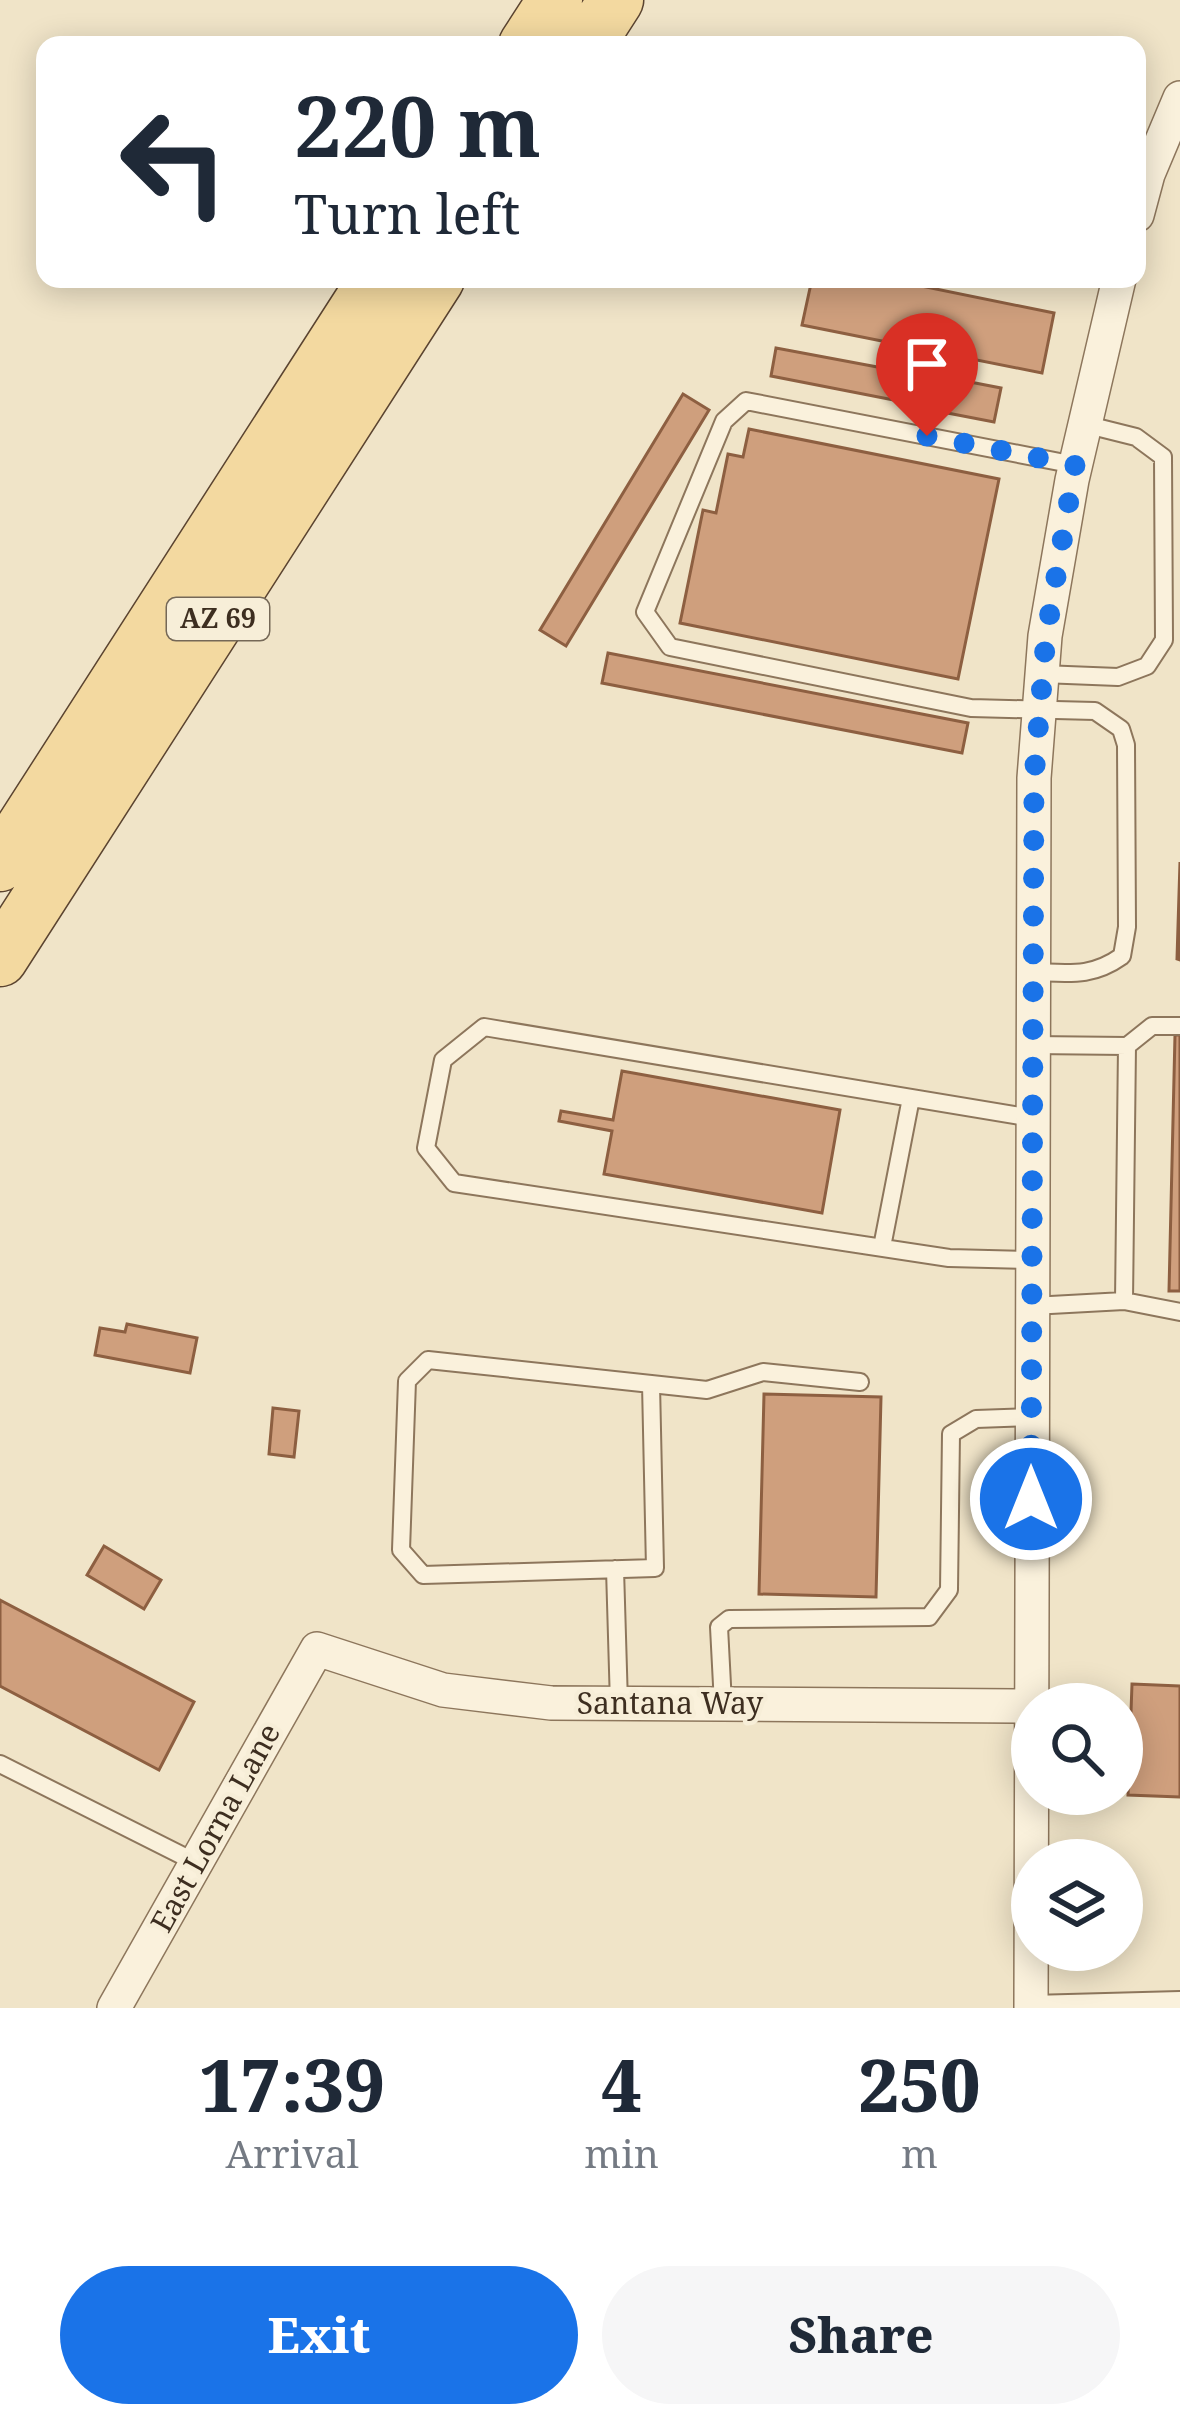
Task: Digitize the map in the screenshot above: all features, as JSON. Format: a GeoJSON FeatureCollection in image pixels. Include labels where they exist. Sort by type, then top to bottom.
{"type":"FeatureCollection","features":[{"type":"Feature","properties":{"kind":"main road"},"geometry":{"type":"LineString","coordinates":[[532,36],[555,0]]}},
{"type":"Feature","properties":{"kind":"main road"},"geometry":{"type":"LineString","coordinates":[[593,36],[616,0]]}},
{"type":"Feature","properties":{"kind":"main road","name":"AZ 69"},"geometry":{"type":"LineString","coordinates":[[0,864],[370,288]]}},
{"type":"Feature","properties":{"kind":"main road","name":"AZ 69"},"geometry":{"type":"LineString","coordinates":[[0,959],[431,288]]}},
{"type":"Feature","properties":{"kind":"street"},"geometry":{"type":"LineString","coordinates":[[1146,181],[1180,98]]}},
{"type":"Feature","properties":{"kind":"street"},"geometry":{"type":"LineString","coordinates":[[1030,1683],[1034,778],[1046,636],[1075,465],[1117,288]]}},
{"type":"Feature","properties":{"kind":"street","name":"Santana Way"},"geometry":{"type":"LineString","coordinates":[[317,1649],[443,1690],[550,1703],[1011,1706]]}},
{"type":"Feature","properties":{"kind":"street","name":"East Lorna Lane"},"geometry":{"type":"LineString","coordinates":[[114,2008],[317,1649]]}},
{"type":"Feature","properties":{"kind":"street"},"geometry":{"type":"LineString","coordinates":[[1030,1815],[1031,2006]]}},
{"type":"Feature","properties":{"kind":"lane"},"geometry":{"type":"LineString","coordinates":[[1075,465],[746,401],[724,421],[645,612],[670,646],[970,707],[1118,677],[1147,666],[1165,640],[1163,457],[1136,437],[1084,424]]}},
{"type":"Feature","properties":{"kind":"lane"},"geometry":{"type":"LineString","coordinates":[[1033,972],[1086,974],[1106,968],[1122,956],[1127,927],[1126,745],[1121,729],[1095,711],[1041,691]]}},
{"type":"Feature","properties":{"kind":"lane"},"geometry":{"type":"LineString","coordinates":[[1033,1045],[1127,1046],[1152,1026],[1180,1026]]}},
{"type":"Feature","properties":{"kind":"lane"},"geometry":{"type":"LineString","coordinates":[[1032,1118],[484,1027],[443,1060],[426,1148],[454,1183],[949,1258],[1032,1259]]}},
{"type":"Feature","properties":{"kind":"lane"},"geometry":{"type":"LineString","coordinates":[[1124,1301],[1127,1046]]}},
{"type":"Feature","properties":{"kind":"lane"},"geometry":{"type":"LineString","coordinates":[[882,1247],[911,1098]]}},
{"type":"Feature","properties":{"kind":"lane"},"geometry":{"type":"LineString","coordinates":[[1032,1306],[1124,1301],[1180,1312]]}},
{"type":"Feature","properties":{"kind":"lane"},"geometry":{"type":"LineString","coordinates":[[651,1384],[655,1568],[423,1575],[401,1550],[407,1381],[428,1360],[651,1384],[706,1390],[763,1372],[860,1382]]}},
{"type":"Feature","properties":{"kind":"lane"},"geometry":{"type":"LineString","coordinates":[[723,1704],[719,1627],[729,1619],[929,1616],[949,1590],[950,1434],[976,1419],[1031,1417]]}},
{"type":"Feature","properties":{"kind":"lane"},"geometry":{"type":"LineString","coordinates":[[615,1569],[619,1704]]}},
{"type":"Feature","properties":{"kind":"lane"},"geometry":{"type":"LineString","coordinates":[[0,1764],[197,1862]]}},
{"type":"Feature","properties":{"kind":"lane"},"geometry":{"type":"LineString","coordinates":[[1031,2006],[1180,2000]]}},
{"type":"Feature","properties":{"kind":"building"},"geometry":{"type":"Polygon","coordinates":[[[810,288],[931,288],[1054,313],[1042,373],[802,325],[810,288]]]}},
{"type":"Feature","properties":{"kind":"building"},"geometry":{"type":"Polygon","coordinates":[[[776,348],[920,375],[914,404],[771,376],[776,348]]]}},
{"type":"Feature","properties":{"kind":"building"},"geometry":{"type":"Polygon","coordinates":[[[939,376],[1001,388],[994,422],[932,410],[939,376]]]}},
{"type":"Feature","properties":{"kind":"building"},"geometry":{"type":"Polygon","coordinates":[[[683,394],[709,410],[566,646],[540,630],[683,394]]]}},
{"type":"Feature","properties":{"kind":"building"},"geometry":{"type":"Polygon","coordinates":[[[749,429],[999,479],[958,679],[680,623],[703,510],[716,513],[728,454],[743,457],[749,429]]]}},
{"type":"Feature","properties":{"kind":"building"},"geometry":{"type":"Polygon","coordinates":[[[608,653],[968,723],[962,753],[602,683],[608,653]]]}},
{"type":"Feature","properties":{"kind":"building"},"geometry":{"type":"Polygon","coordinates":[[[1180,862],[1180,960],[1177,959],[1180,862]]]}},
{"type":"Feature","properties":{"kind":"building"},"geometry":{"type":"Polygon","coordinates":[[[1175,1035],[1180,1035],[1180,1291],[1169,1291],[1175,1035]]]}},
{"type":"Feature","properties":{"kind":"building"},"geometry":{"type":"Polygon","coordinates":[[[622,1071],[840,1110],[822,1213],[604,1174],[612,1131],[559,1121],[561,1111],[613,1120],[622,1071]]]}},
{"type":"Feature","properties":{"kind":"building"},"geometry":{"type":"Polygon","coordinates":[[[127,1324],[197,1338],[190,1373],[95,1355],[100,1328],[125,1332],[127,1324]]]}},
{"type":"Feature","properties":{"kind":"building"},"geometry":{"type":"Polygon","coordinates":[[[764,1394],[881,1397],[876,1597],[759,1594],[764,1394]]]}},
{"type":"Feature","properties":{"kind":"building"},"geometry":{"type":"Polygon","coordinates":[[[273,1408],[299,1411],[294,1457],[269,1454],[273,1408]]]}},
{"type":"Feature","properties":{"kind":"building"},"geometry":{"type":"Polygon","coordinates":[[[104,1546],[161,1580],[144,1609],[87,1575],[104,1546]]]}},
{"type":"Feature","properties":{"kind":"building"},"geometry":{"type":"Polygon","coordinates":[[[0,1600],[194,1702],[159,1770],[0,1686],[0,1600]]]}},
{"type":"Feature","properties":{"kind":"building"},"geometry":{"type":"Polygon","coordinates":[[[1143,1684],[1180,1686],[1180,1797],[1143,1796],[1143,1684]]]}},
{"type":"Feature","properties":{"kind":"route"},"geometry":{"type":"LineString","coordinates":[[927,436],[1075,465],[1046,636],[1034,778],[1031,1499]]}}]}
